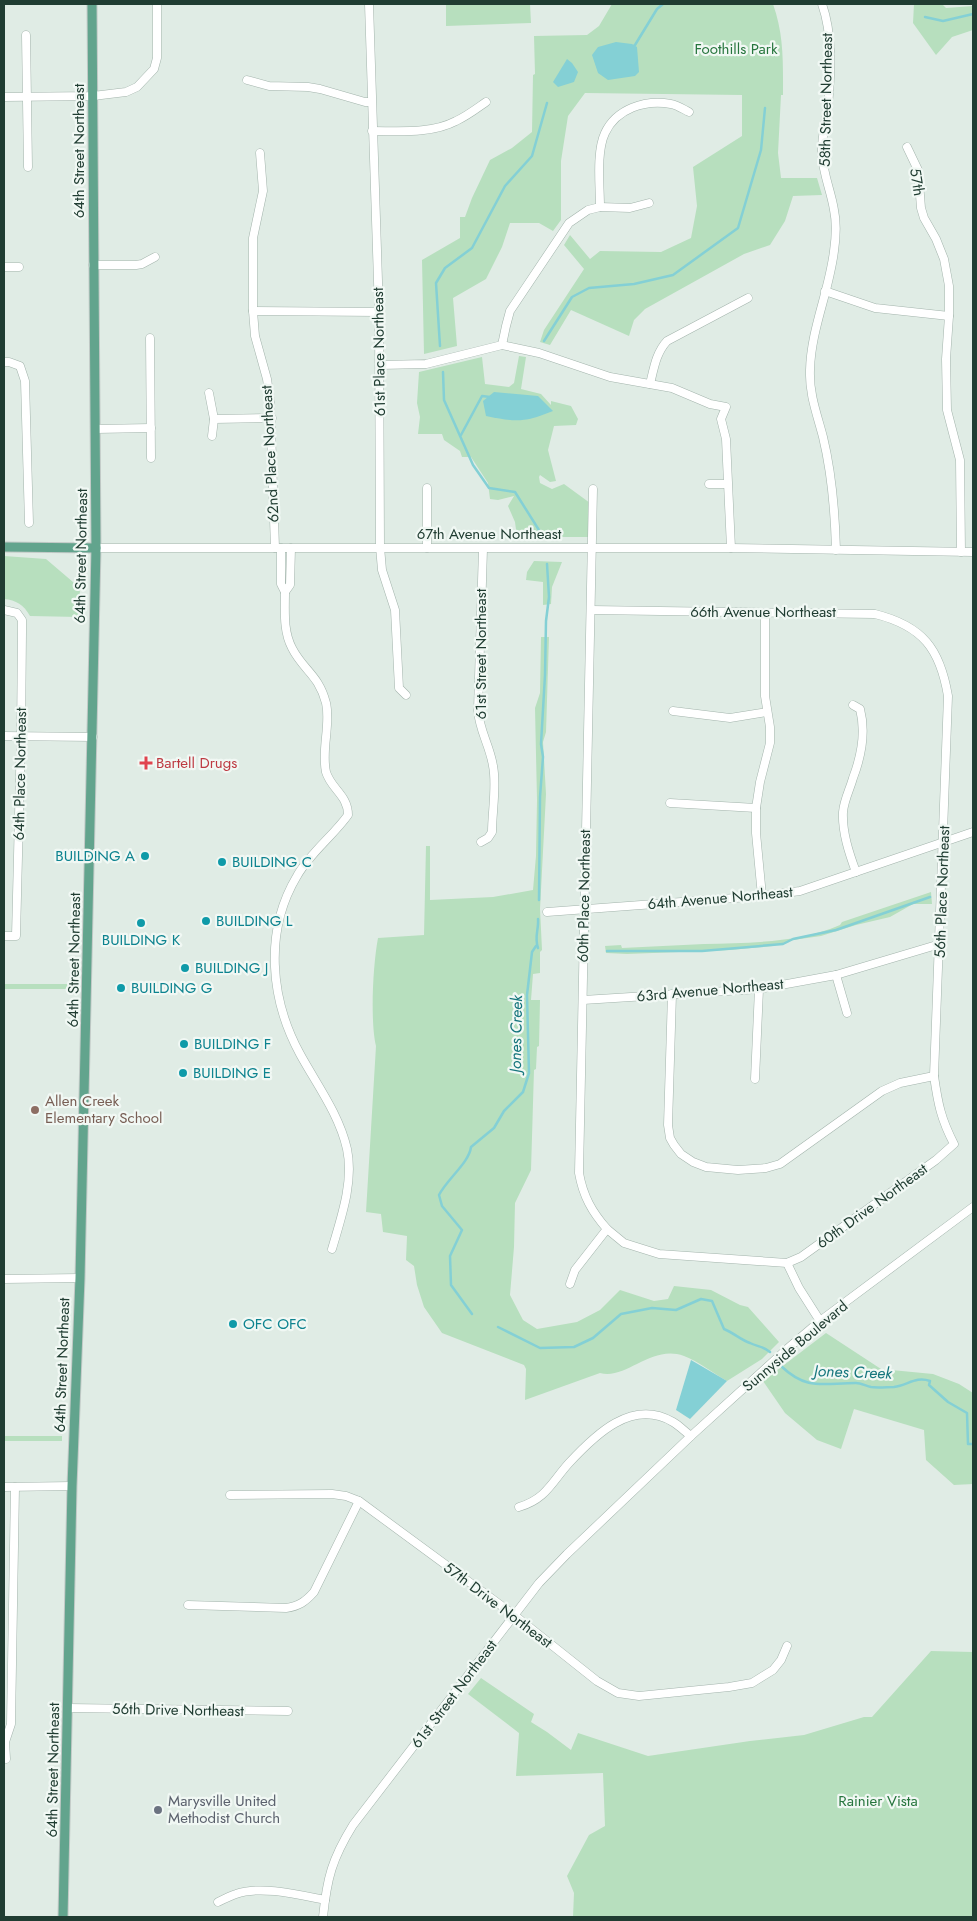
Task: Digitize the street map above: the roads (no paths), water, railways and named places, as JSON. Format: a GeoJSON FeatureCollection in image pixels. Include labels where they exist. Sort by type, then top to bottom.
{"type":"FeatureCollection","features":[{"type":"Feature","properties":{"kind":"main road","name":"64th Street Northeast"},"geometry":{"type":"LineString","coordinates":[[63,1917],[72,1486],[80,1278],[96,548],[92,4]]}},
{"type":"Feature","properties":{"kind":"main road","name":"67th Avenue Northeast"},"geometry":{"type":"LineString","coordinates":[[4,547],[96,548]]}},
{"type":"Feature","properties":{"kind":"street"},"geometry":{"type":"LineString","coordinates":[[4,96],[93,96],[126,92],[137,87],[154,69],[158,47],[157,4]]}},
{"type":"Feature","properties":{"kind":"street","name":"61st Place Northeast"},"geometry":{"type":"LineString","coordinates":[[368,4],[379,312],[380,547],[382,570],[395,610],[399,688],[406,695]]}},
{"type":"Feature","properties":{"kind":"street","name":"58th Street Northeast"},"geometry":{"type":"LineString","coordinates":[[822,4],[830,52],[828,106],[822,151],[822,167],[835,211],[836,232],[834,254],[812,348],[811,392],[823,436],[829,468],[835,512],[836,550]]}},
{"type":"Feature","properties":{"kind":"street"},"geometry":{"type":"LineString","coordinates":[[26,35],[28,168]]}},
{"type":"Feature","properties":{"kind":"street"},"geometry":{"type":"LineString","coordinates":[[247,80],[269,86],[308,87],[371,102]]}},
{"type":"Feature","properties":{"kind":"street"},"geometry":{"type":"LineString","coordinates":[[372,131],[437,128],[456,122],[486,102]]}},
{"type":"Feature","properties":{"kind":"street"},"geometry":{"type":"LineString","coordinates":[[600,207],[601,151],[604,134],[619,114],[632,107],[657,104],[672,104],[689,112]]}},
{"type":"Feature","properties":{"kind":"street","name":"57th"},"geometry":{"type":"LineString","coordinates":[[907,147],[918,170],[920,204],[924,218],[936,239],[944,259],[949,286],[950,316],[946,359],[947,410],[960,460],[961,552]]}},
{"type":"Feature","properties":{"kind":"street","name":"62nd Place Northeast"},"geometry":{"type":"LineString","coordinates":[[260,152],[263,191],[253,238],[253,311],[255,336],[267,379],[272,418],[278,548],[281,584],[285,592]]}},
{"type":"Feature","properties":{"kind":"street"},"geometry":{"type":"LineString","coordinates":[[502,345],[510,311],[569,223],[588,210],[600,207],[630,208],[649,203]]}},
{"type":"Feature","properties":{"kind":"street"},"geometry":{"type":"LineString","coordinates":[[93,265],[136,265],[155,257]]}},
{"type":"Feature","properties":{"kind":"street"},"geometry":{"type":"LineString","coordinates":[[4,267],[19,267]]}},
{"type":"Feature","properties":{"kind":"street"},"geometry":{"type":"LineString","coordinates":[[825,291],[875,308],[950,316]]}},
{"type":"Feature","properties":{"kind":"street"},"geometry":{"type":"LineString","coordinates":[[650,384],[657,357],[661,347],[667,341],[748,298]]}},
{"type":"Feature","properties":{"kind":"street"},"geometry":{"type":"LineString","coordinates":[[253,311],[379,312]]}},
{"type":"Feature","properties":{"kind":"street"},"geometry":{"type":"LineString","coordinates":[[150,338],[151,458]]}},
{"type":"Feature","properties":{"kind":"street"},"geometry":{"type":"LineString","coordinates":[[380,366],[426,364],[502,345],[539,353],[610,378],[672,388],[710,404],[726,407],[721,419],[726,439],[731,548]]}},
{"type":"Feature","properties":{"kind":"street"},"geometry":{"type":"LineString","coordinates":[[4,362],[20,366],[25,381],[29,523]]}},
{"type":"Feature","properties":{"kind":"street"},"geometry":{"type":"LineString","coordinates":[[209,393],[214,418],[212,436]]}},
{"type":"Feature","properties":{"kind":"street"},"geometry":{"type":"LineString","coordinates":[[214,418],[272,418]]}},
{"type":"Feature","properties":{"kind":"street"},"geometry":{"type":"LineString","coordinates":[[96,429],[151,428]]}},
{"type":"Feature","properties":{"kind":"street"},"geometry":{"type":"LineString","coordinates":[[709,484],[727,484]]}},
{"type":"Feature","properties":{"kind":"street"},"geometry":{"type":"LineString","coordinates":[[427,488],[427,548]]}},
{"type":"Feature","properties":{"kind":"street","name":"60th Place Northeast"},"geometry":{"type":"LineString","coordinates":[[592,489],[579,1173],[582,1189],[590,1208],[606,1229]]}},
{"type":"Feature","properties":{"kind":"street","name":"67th Avenue Northeast"},"geometry":{"type":"LineString","coordinates":[[96,548],[731,548],[973,552]]}},
{"type":"Feature","properties":{"kind":"street"},"geometry":{"type":"LineString","coordinates":[[291,548],[290,585],[285,592],[286,636],[292,649],[321,687],[327,705],[324,760],[326,773],[348,805],[348,815],[313,854],[297,876],[280,918],[274,960],[278,994],[289,1032],[339,1124],[347,1148],[349,1180],[332,1249]]}},
{"type":"Feature","properties":{"kind":"street","name":"61st Street Northeast"},"geometry":{"type":"LineString","coordinates":[[481,842],[488,838],[492,832],[493,780],[493,767],[479,722],[478,710],[483,549]]}},
{"type":"Feature","properties":{"kind":"street","name":"64th Place Northeast"},"geometry":{"type":"LineString","coordinates":[[4,610],[17,612],[22,620],[22,736],[16,936],[4,936]]}},
{"type":"Feature","properties":{"kind":"street","name":"66th Avenue Northeast"},"geometry":{"type":"LineString","coordinates":[[591,610],[876,614],[900,621],[914,629],[927,641]]}},
{"type":"Feature","properties":{"kind":"street"},"geometry":{"type":"LineString","coordinates":[[762,896],[756,833],[756,808],[760,782],[770,743],[770,727],[765,696],[765,613]]}},
{"type":"Feature","properties":{"kind":"street","name":"56th Place Northeast"},"geometry":{"type":"LineString","coordinates":[[927,641],[937,657],[945,677],[948,696],[934,1076],[938,1104],[944,1125],[954,1144]]}},
{"type":"Feature","properties":{"kind":"street"},"geometry":{"type":"LineString","coordinates":[[853,705],[860,710],[862,717],[862,740],[859,761],[846,797],[843,812],[847,845],[856,872]]}},
{"type":"Feature","properties":{"kind":"street"},"geometry":{"type":"LineString","coordinates":[[673,711],[730,718],[767,712]]}},
{"type":"Feature","properties":{"kind":"street"},"geometry":{"type":"LineString","coordinates":[[4,736],[93,737]]}},
{"type":"Feature","properties":{"kind":"street"},"geometry":{"type":"LineString","coordinates":[[670,803],[756,808]]}},
{"type":"Feature","properties":{"kind":"street","name":"64th Avenue Northeast"},"geometry":{"type":"LineString","coordinates":[[547,912],[762,896],[800,891],[973,832]]}},
{"type":"Feature","properties":{"kind":"street","name":"63rd Avenue Northeast"},"geometry":{"type":"LineString","coordinates":[[583,1000],[758,989],[836,975],[940,944]]}},
{"type":"Feature","properties":{"kind":"street"},"geometry":{"type":"LineString","coordinates":[[836,975],[847,1013]]}},
{"type":"Feature","properties":{"kind":"street"},"geometry":{"type":"LineString","coordinates":[[755,1079],[758,989]]}},
{"type":"Feature","properties":{"kind":"street"},"geometry":{"type":"LineString","coordinates":[[672,994],[668,1125],[670,1138],[681,1154],[692,1162],[706,1167],[738,1170],[766,1168],[780,1164],[882,1090],[900,1083],[934,1076]]}},
{"type":"Feature","properties":{"kind":"street","name":"60th Drive Northeast"},"geometry":{"type":"LineString","coordinates":[[787,1263],[809,1251],[936,1160],[954,1144]]}},
{"type":"Feature","properties":{"kind":"street","name":"Sunnyside Boulevard"},"geometry":{"type":"LineString","coordinates":[[628,1498],[691,1436],[820,1321],[973,1207]]}},
{"type":"Feature","properties":{"kind":"street"},"geometry":{"type":"LineString","coordinates":[[570,1284],[575,1270],[606,1229],[624,1243],[659,1254],[787,1263],[799,1288],[820,1321]]}},
{"type":"Feature","properties":{"kind":"street"},"geometry":{"type":"LineString","coordinates":[[4,1279],[80,1278]]}},
{"type":"Feature","properties":{"kind":"street"},"geometry":{"type":"LineString","coordinates":[[519,1507],[539,1499],[569,1463],[605,1428],[617,1421],[646,1415],[661,1417],[674,1422],[691,1436]]}},
{"type":"Feature","properties":{"kind":"street"},"geometry":{"type":"LineString","coordinates":[[4,1487],[72,1486]]}},
{"type":"Feature","properties":{"kind":"street"},"geometry":{"type":"LineString","coordinates":[[5,1758],[5,1742],[11,1724],[16,1487]]}},
{"type":"Feature","properties":{"kind":"street","name":"57th Drive Northeast"},"geometry":{"type":"LineString","coordinates":[[230,1495],[332,1494],[346,1496],[359,1501],[514,1615],[597,1681],[618,1693],[638,1696],[752,1683],[768,1674],[781,1660],[787,1646]]}},
{"type":"Feature","properties":{"kind":"street","name":"61st Street Northeast"},"geometry":{"type":"LineString","coordinates":[[323,1917],[332,1863],[338,1848],[353,1825],[539,1583],[628,1498]]}},
{"type":"Feature","properties":{"kind":"street"},"geometry":{"type":"LineString","coordinates":[[188,1605],[286,1608],[297,1606],[306,1601],[314,1592],[359,1501]]}},
{"type":"Feature","properties":{"kind":"street"},"geometry":{"type":"LineString","coordinates":[[4,1573],[14,1573]]}},
{"type":"Feature","properties":{"kind":"street"},"geometry":{"type":"LineString","coordinates":[[4,1648],[12,1648]]}},
{"type":"Feature","properties":{"kind":"street","name":"56th Drive Northeast"},"geometry":{"type":"LineString","coordinates":[[68,1708],[288,1711]]}},
{"type":"Feature","properties":{"kind":"street"},"geometry":{"type":"LineString","coordinates":[[218,1902],[238,1893],[258,1891],[285,1892],[325,1900]]}},
{"type":"Feature","properties":{"kind":"water"},"geometry":{"type":"Polygon","coordinates":[[[616,42],[632,44],[637,47],[639,72],[635,76],[608,80],[598,73],[592,55],[598,47],[616,42]]]}},
{"type":"Feature","properties":{"kind":"water"},"geometry":{"type":"Polygon","coordinates":[[[567,59],[578,72],[574,82],[558,87],[553,82],[567,59]]]}},
{"type":"Feature","properties":{"kind":"water"},"geometry":{"type":"Polygon","coordinates":[[[494,392],[538,396],[553,411],[534,418],[520,420],[486,416],[483,401],[494,392]]]}},
{"type":"Feature","properties":{"kind":"water"},"geometry":{"type":"Polygon","coordinates":[[[691,1360],[727,1381],[690,1419],[676,1410],[691,1360]]]}},
{"type":"Feature","properties":{"kind":"waterway"},"geometry":{"type":"LineString","coordinates":[[632,47],[657,9],[663,4]]}},
{"type":"Feature","properties":{"kind":"waterway"},"geometry":{"type":"LineString","coordinates":[[925,17],[943,21],[973,14]]}},
{"type":"Feature","properties":{"kind":"waterway"},"geometry":{"type":"LineString","coordinates":[[440,346],[436,283],[445,268],[472,248],[505,186],[532,156],[547,103]]}},
{"type":"Feature","properties":{"kind":"waterway"},"geometry":{"type":"LineString","coordinates":[[544,341],[572,297],[589,288],[634,284],[673,275],[738,228],[761,150],[765,108]]}},
{"type":"Feature","properties":{"kind":"waterway"},"geometry":{"type":"LineString","coordinates":[[443,372],[444,400],[473,465],[489,488],[515,492],[544,538]]}},
{"type":"Feature","properties":{"kind":"waterway"},"geometry":{"type":"LineString","coordinates":[[461,435],[482,396],[490,397]]}},
{"type":"Feature","properties":{"kind":"waterway"},"geometry":{"type":"LineString","coordinates":[[539,900],[540,797],[543,757],[541,744],[546,621],[549,597],[547,564]]}},
{"type":"Feature","properties":{"kind":"waterway","name":"Jones Creek"},"geometry":{"type":"LineString","coordinates":[[607,951],[702,951],[783,944],[793,939],[836,930],[930,897]]}},
{"type":"Feature","properties":{"kind":"waterway"},"geometry":{"type":"LineString","coordinates":[[538,919],[536,940],[538,948]]}},
{"type":"Feature","properties":{"kind":"waterway","name":"Jones Creek"},"geometry":{"type":"LineString","coordinates":[[472,1314],[451,1285],[450,1256],[462,1230],[442,1206],[439,1195],[462,1165],[471,1147],[494,1128],[504,1111],[523,1092],[529,1073],[527,995],[532,952],[536,946]]}},
{"type":"Feature","properties":{"kind":"waterway","name":"Jones Creek"},"geometry":{"type":"LineString","coordinates":[[498,1327],[540,1348],[574,1347],[593,1338],[621,1314],[652,1308],[676,1310],[701,1299],[712,1301],[724,1329],[770,1352]]}},
{"type":"Feature","properties":{"kind":"waterway","name":"Jones Creek"},"geometry":{"type":"LineString","coordinates":[[781,1366],[799,1379],[816,1384],[860,1383],[871,1387],[894,1387],[916,1380],[930,1381],[929,1385],[948,1402],[967,1413],[968,1444],[973,1444]]}},
{"type":"Feature","properties":{"kind":"place","name":"Bartell Drugs"},"geometry":{"type":"Point","coordinates":[146,763]}},
{"type":"Feature","properties":{"kind":"place","name":"BUILDING A"},"geometry":{"type":"Point","coordinates":[145,856]}},
{"type":"Feature","properties":{"kind":"place","name":"BUILDING C"},"geometry":{"type":"Point","coordinates":[222,862]}},
{"type":"Feature","properties":{"kind":"place","name":"BUILDING L"},"geometry":{"type":"Point","coordinates":[206,921]}},
{"type":"Feature","properties":{"kind":"place","name":"BUILDING K"},"geometry":{"type":"Point","coordinates":[141,923]}},
{"type":"Feature","properties":{"kind":"place","name":"BUILDING J"},"geometry":{"type":"Point","coordinates":[185,968]}},
{"type":"Feature","properties":{"kind":"place","name":"BUILDING G"},"geometry":{"type":"Point","coordinates":[121,988]}},
{"type":"Feature","properties":{"kind":"place","name":"BUILDING F"},"geometry":{"type":"Point","coordinates":[184,1044]}},
{"type":"Feature","properties":{"kind":"place","name":"BUILDING E"},"geometry":{"type":"Point","coordinates":[183,1073]}},
{"type":"Feature","properties":{"kind":"place","name":"Allen Creek Elementary School"},"geometry":{"type":"Point","coordinates":[35,1110]}},
{"type":"Feature","properties":{"kind":"place","name":"OFC OFC"},"geometry":{"type":"Point","coordinates":[233,1324]}},
{"type":"Feature","properties":{"kind":"place","name":"Marysville United Methodist Church"},"geometry":{"type":"Point","coordinates":[158,1810]}},
{"type":"Feature","properties":{"kind":"park label","name":"Foothills Park"},"geometry":{"type":"Point","coordinates":[736,49]}},
{"type":"Feature","properties":{"kind":"park label","name":"Rainier Vista"},"geometry":{"type":"Point","coordinates":[878,1801]}}]}
